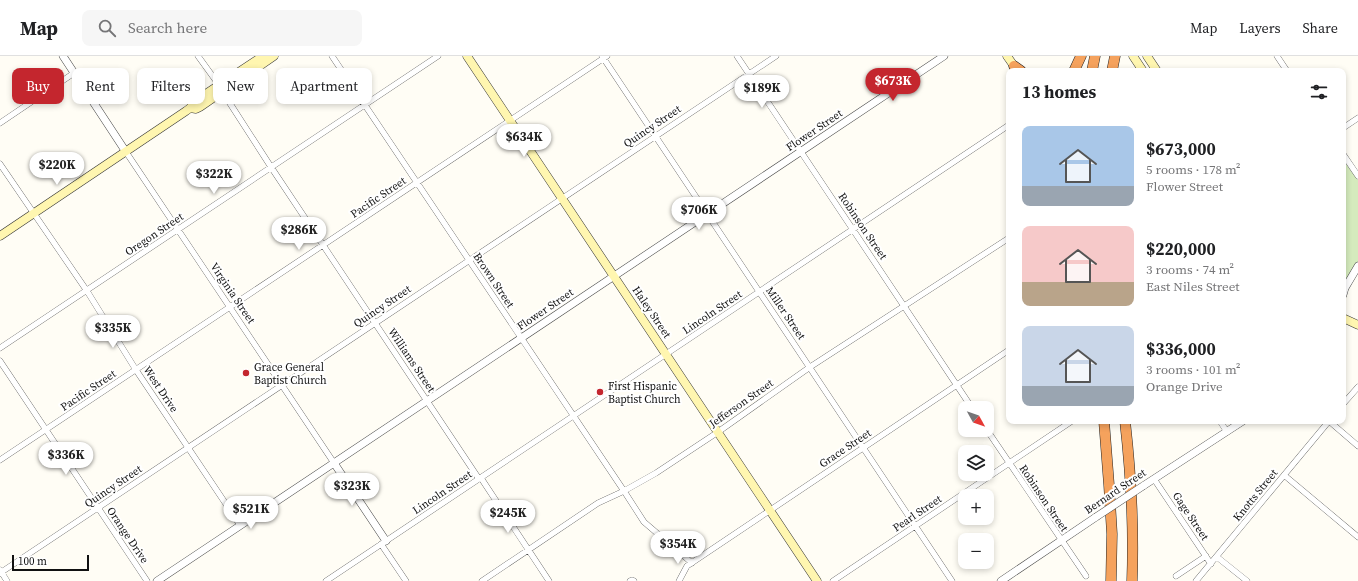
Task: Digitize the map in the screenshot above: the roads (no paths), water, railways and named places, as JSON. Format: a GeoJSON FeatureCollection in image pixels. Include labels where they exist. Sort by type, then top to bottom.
{"type":"FeatureCollection","features":[{"type":"Feature","properties":{"kind":"highway"},"geometry":{"type":"LineString","coordinates":[[1075,68],[1081,56]]}},
{"type":"Feature","properties":{"kind":"highway"},"geometry":{"type":"LineString","coordinates":[[1093,68],[1095,56]]}},
{"type":"Feature","properties":{"kind":"highway"},"geometry":{"type":"LineString","coordinates":[[1113,68],[1115,56]]}},
{"type":"Feature","properties":{"kind":"highway"},"geometry":{"type":"LineString","coordinates":[[1104,424],[1110,485],[1112,534],[1111,581]]}},
{"type":"Feature","properties":{"kind":"highway"},"geometry":{"type":"LineString","coordinates":[[1126,424],[1132,506],[1132,581]]}},
{"type":"Feature","properties":{"kind":"main road"},"geometry":{"type":"LineString","coordinates":[[247,68],[263,56]]}},
{"type":"Feature","properties":{"kind":"main road"},"geometry":{"type":"LineString","coordinates":[[254,68],[274,56]]}},
{"type":"Feature","properties":{"kind":"main road","name":"Haley Street"},"geometry":{"type":"LineString","coordinates":[[467,56],[817,581]]}},
{"type":"Feature","properties":{"kind":"main road"},"geometry":{"type":"LineString","coordinates":[[1008,56],[1016,68]]}},
{"type":"Feature","properties":{"kind":"main road"},"geometry":{"type":"LineString","coordinates":[[1133,56],[1141,68]]}},
{"type":"Feature","properties":{"kind":"main road"},"geometry":{"type":"LineString","coordinates":[[1147,56],[1155,68]]}},
{"type":"Feature","properties":{"kind":"main road"},"geometry":{"type":"LineString","coordinates":[[0,236],[190,108],[195,101],[213,92]]}},
{"type":"Feature","properties":{"kind":"main road"},"geometry":{"type":"LineString","coordinates":[[1346,319],[1358,325]]}},
{"type":"Feature","properties":{"kind":"street","name":"Virginia Street"},"geometry":{"type":"LineString","coordinates":[[62,56],[72,70]]}},
{"type":"Feature","properties":{"kind":"street","name":"Williams Street"},"geometry":{"type":"LineString","coordinates":[[198,56],[213,78]]}},
{"type":"Feature","properties":{"kind":"street","name":"Brown Street"},"geometry":{"type":"LineString","coordinates":[[332,56],[644,522],[692,563]]}},
{"type":"Feature","properties":{"kind":"street","name":"Oregon Street"},"geometry":{"type":"LineString","coordinates":[[0,348],[438,56]]}},
{"type":"Feature","properties":{"kind":"street","name":"Robinson Street"},"geometry":{"type":"LineString","coordinates":[[737,56],[967,401]]}},
{"type":"Feature","properties":{"kind":"street","name":"Quincy Street"},"geometry":{"type":"LineString","coordinates":[[0,572],[776,56]]}},
{"type":"Feature","properties":{"kind":"street","name":"Flower Street"},"geometry":{"type":"LineString","coordinates":[[157,581],[944,56]]}},
{"type":"Feature","properties":{"kind":"street","name":"Pacific Street"},"geometry":{"type":"LineString","coordinates":[[0,460],[604,57]]}},
{"type":"Feature","properties":{"kind":"street","name":"Miller Street"},"geometry":{"type":"LineString","coordinates":[[604,57],[952,581]]}},
{"type":"Feature","properties":{"kind":"street"},"geometry":{"type":"LineString","coordinates":[[1279,57],[1285,68]]}},
{"type":"Feature","properties":{"kind":"street"},"geometry":{"type":"LineString","coordinates":[[0,123],[72,74]]}},
{"type":"Feature","properties":{"kind":"street","name":"Virginia Street"},"geometry":{"type":"LineString","coordinates":[[94,104],[334,463],[406,581]]}},
{"type":"Feature","properties":{"kind":"street","name":"Williams Street"},"geometry":{"type":"LineString","coordinates":[[230,104],[427,401],[549,581]]}},
{"type":"Feature","properties":{"kind":"street"},"geometry":{"type":"LineString","coordinates":[[1346,126],[1358,118]]}},
{"type":"Feature","properties":{"kind":"street","name":"Lincoln Street"},"geometry":{"type":"LineString","coordinates":[[326,581],[1006,127]]}},
{"type":"Feature","properties":{"kind":"street"},"geometry":{"type":"LineString","coordinates":[[1346,158],[1358,176]]}},
{"type":"Feature","properties":{"kind":"street","name":"West Drive"},"geometry":{"type":"LineString","coordinates":[[0,164],[87,290],[136,370],[240,525]]}},
{"type":"Feature","properties":{"kind":"street","name":"Jefferson Street"},"geometry":{"type":"LineString","coordinates":[[482,581],[598,502],[624,492],[656,473],[718,432],[810,367],[1006,240]]}},
{"type":"Feature","properties":{"kind":"street"},"geometry":{"type":"LineString","coordinates":[[1346,288],[1358,266]]}},
{"type":"Feature","properties":{"kind":"street","name":"Grace Street"},"geometry":{"type":"LineString","coordinates":[[679,581],[687,566],[1006,352]]}},
{"type":"Feature","properties":{"kind":"street","name":"Orange Drive"},"geometry":{"type":"LineString","coordinates":[[0,361],[147,581]]}},
{"type":"Feature","properties":{"kind":"street"},"geometry":{"type":"LineString","coordinates":[[1346,401],[1358,387]]}},
{"type":"Feature","properties":{"kind":"street","name":"Pearl Street"},"geometry":{"type":"LineString","coordinates":[[833,581],[1068,424]]}},
{"type":"Feature","properties":{"kind":"street"},"geometry":{"type":"LineString","coordinates":[[1222,424],[1227,432]]}},
{"type":"Feature","properties":{"kind":"street","name":"Bernard Street"},"geometry":{"type":"LineString","coordinates":[[1001,581],[1154,478],[1239,424]]}},
{"type":"Feature","properties":{"kind":"street","name":"Knotts Street"},"geometry":{"type":"LineString","coordinates":[[1196,581],[1326,424]]}},
{"type":"Feature","properties":{"kind":"street"},"geometry":{"type":"LineString","coordinates":[[1332,424],[1358,446]]}},
{"type":"Feature","properties":{"kind":"street","name":"Robinson Street"},"geometry":{"type":"LineString","coordinates":[[992,437],[1086,576]]}},
{"type":"Feature","properties":{"kind":"street"},"geometry":{"type":"LineString","coordinates":[[1284,475],[1358,537]]}},
{"type":"Feature","properties":{"kind":"street","name":"Gage Street"},"geometry":{"type":"LineString","coordinates":[[1154,478],[1211,564]]}},
{"type":"Feature","properties":{"kind":"street"},"geometry":{"type":"LineString","coordinates":[[1176,576],[1206,556]]}},
{"type":"Feature","properties":{"kind":"street"},"geometry":{"type":"LineString","coordinates":[[1217,557],[1247,581]]}},
{"type":"Feature","properties":{"kind":"street"},"geometry":{"type":"LineString","coordinates":[[0,572],[8,581]]}},
{"type":"Feature","properties":{"kind":"street"},"geometry":{"type":"LineString","coordinates":[[630,581],[634,581]]}},
{"type":"Feature","properties":{"kind":"place","name":"Grace General Baptist Church"},"geometry":{"type":"Point","coordinates":[246,373]}},
{"type":"Feature","properties":{"kind":"place","name":"First Hispanic Baptist Church"},"geometry":{"type":"Point","coordinates":[600,392]}}]}
